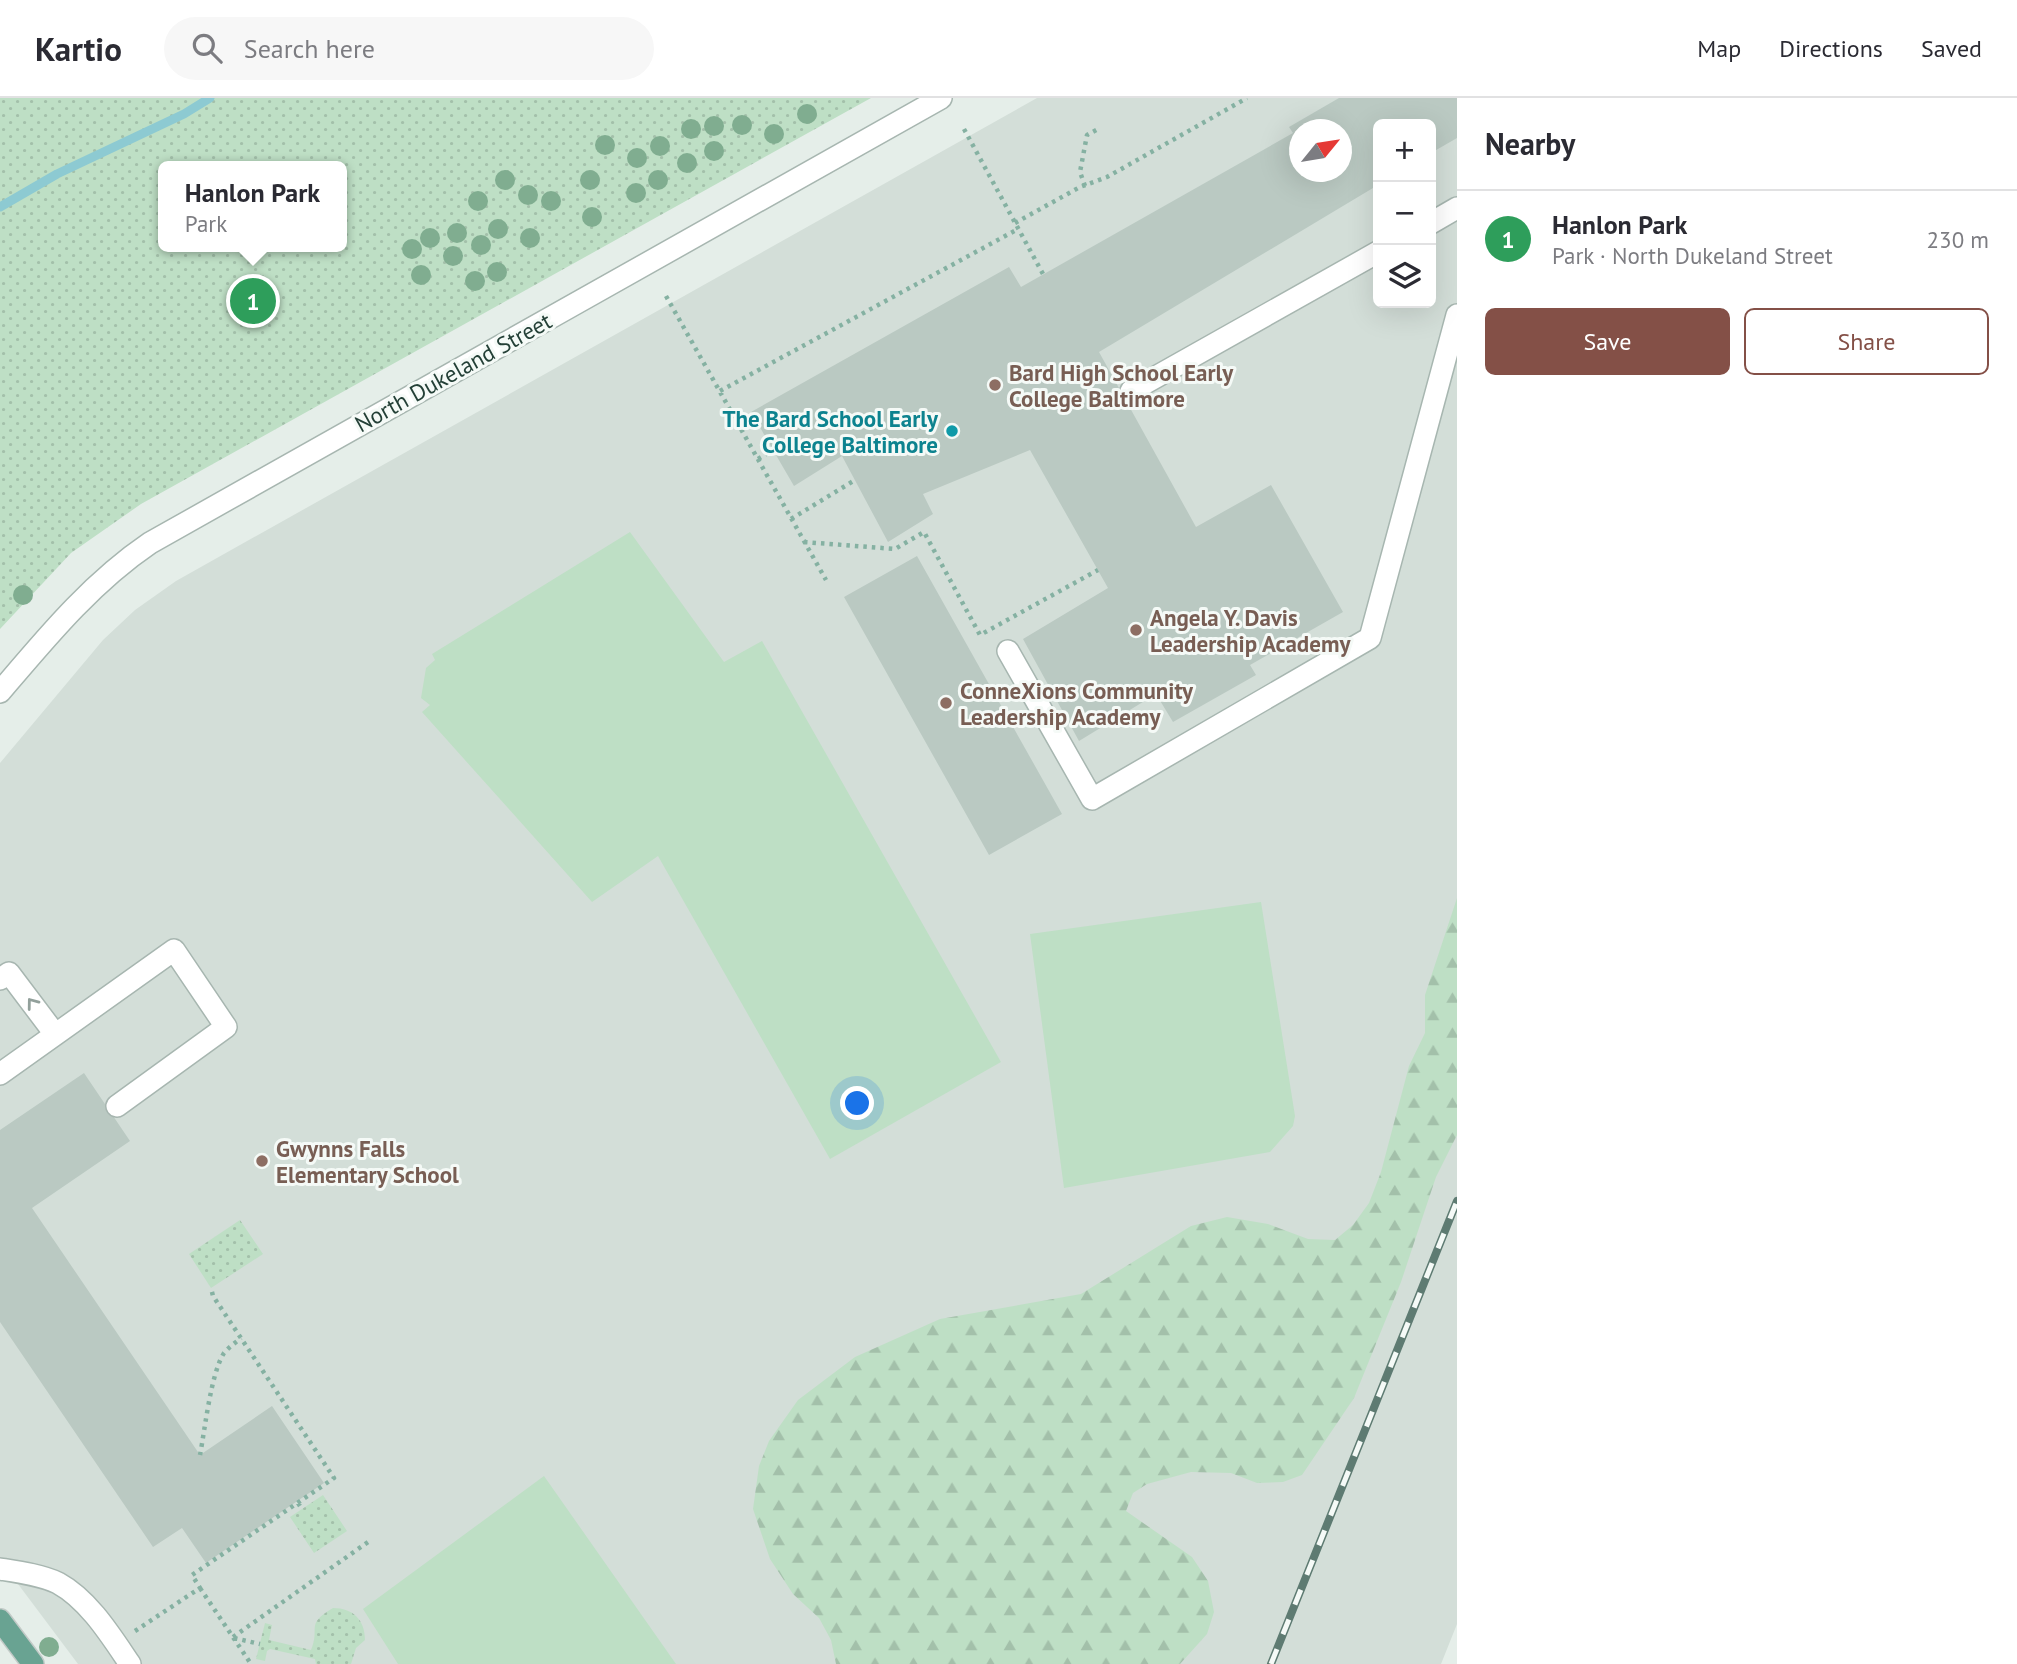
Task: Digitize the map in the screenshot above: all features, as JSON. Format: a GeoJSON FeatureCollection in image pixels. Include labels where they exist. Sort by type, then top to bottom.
{"type":"FeatureCollection","features":[{"type":"Feature","properties":{"kind":"main road"},"geometry":{"type":"LineString","coordinates":[[0,1620],[33,1664]]}},
{"type":"Feature","properties":{"kind":"street","name":"North Dukeland Street"},"geometry":{"type":"LineString","coordinates":[[0,692],[89,592],[150,543],[941,98]]}},
{"type":"Feature","properties":{"kind":"street"},"geometry":{"type":"LineString","coordinates":[[1436,220],[1457,208]]}},
{"type":"Feature","properties":{"kind":"street"},"geometry":{"type":"LineString","coordinates":[[1131,391],[1373,256]]}},
{"type":"Feature","properties":{"kind":"street"},"geometry":{"type":"LineString","coordinates":[[1008,651],[1092,799],[1370,638],[1457,315]]}},
{"type":"Feature","properties":{"kind":"street"},"geometry":{"type":"LineString","coordinates":[[0,1074],[174,950],[226,1027],[117,1106]]}},
{"type":"Feature","properties":{"kind":"street"},"geometry":{"type":"LineString","coordinates":[[0,979],[9,973],[55,1034]]}},
{"type":"Feature","properties":{"kind":"street"},"geometry":{"type":"LineString","coordinates":[[0,1569],[56,1582],[71,1591],[94,1615],[130,1664]]}},
{"type":"Feature","properties":{"kind":"path"},"geometry":{"type":"LineString","coordinates":[[1015,223],[1107,177],[1247,98]]}},
{"type":"Feature","properties":{"kind":"path"},"geometry":{"type":"LineString","coordinates":[[1085,186],[1080,172],[1087,135],[1100,128]]}},
{"type":"Feature","properties":{"kind":"path"},"geometry":{"type":"LineString","coordinates":[[964,130],[1043,274]]}},
{"type":"Feature","properties":{"kind":"path"},"geometry":{"type":"LineString","coordinates":[[720,391],[1018,229]]}},
{"type":"Feature","properties":{"kind":"path"},"geometry":{"type":"LineString","coordinates":[[666,296],[826,580]]}},
{"type":"Feature","properties":{"kind":"path"},"geometry":{"type":"LineString","coordinates":[[758,459],[773,450]]}},
{"type":"Feature","properties":{"kind":"path"},"geometry":{"type":"LineString","coordinates":[[791,519],[855,480]]}},
{"type":"Feature","properties":{"kind":"path"},"geometry":{"type":"LineString","coordinates":[[804,542],[895,549],[924,532],[980,635],[1098,570]]}},
{"type":"Feature","properties":{"kind":"path"},"geometry":{"type":"LineString","coordinates":[[211,1288],[213,1296],[334,1478],[192,1575],[251,1664]]}},
{"type":"Feature","properties":{"kind":"path"},"geometry":{"type":"LineString","coordinates":[[200,1455],[216,1374],[226,1350],[241,1338]]}},
{"type":"Feature","properties":{"kind":"path"},"geometry":{"type":"LineString","coordinates":[[298,1503],[302,1509]]}},
{"type":"Feature","properties":{"kind":"path"},"geometry":{"type":"LineString","coordinates":[[233,1637],[368,1542]]}},
{"type":"Feature","properties":{"kind":"path"},"geometry":{"type":"LineString","coordinates":[[132,1633],[200,1588]]}},
{"type":"Feature","properties":{"kind":"path"},"geometry":{"type":"LineString","coordinates":[[233,1637],[260,1644]]}},
{"type":"Feature","properties":{"kind":"shaded area"},"geometry":{"type":"Polygon","coordinates":[[[1037,98],[1457,98],[1457,1624],[1441,1664],[78,1664],[0,1560],[0,763],[103,640],[135,610],[176,581],[1037,98]]]}},
{"type":"Feature","properties":{"kind":"green space"},"geometry":{"type":"Polygon","coordinates":[[[0,98],[871,98],[141,504],[71,553],[0,629],[0,98]]]}},
{"type":"Feature","properties":{"kind":"green space"},"geometry":{"type":"Polygon","coordinates":[[[630,532],[724,662],[762,641],[1001,1062],[830,1159],[658,856],[592,902],[422,712],[430,705],[421,698],[426,668],[435,660],[432,654],[630,532]]]}},
{"type":"Feature","properties":{"kind":"green space"},"geometry":{"type":"Polygon","coordinates":[[[1457,898],[1457,1135],[1436,1177],[1401,1282],[1354,1398],[1302,1475],[1283,1482],[1257,1483],[1231,1473],[1191,1472],[1147,1484],[1133,1493],[1126,1511],[1192,1557],[1208,1581],[1214,1612],[1207,1634],[1180,1664],[836,1664],[831,1640],[819,1618],[793,1594],[770,1559],[753,1509],[759,1466],[769,1441],[798,1400],[855,1357],[940,1319],[1081,1294],[1191,1226],[1227,1217],[1268,1224],[1308,1239],[1335,1240],[1353,1225],[1369,1203],[1381,1172],[1409,1066],[1425,1033],[1425,995],[1457,898]]]}},
{"type":"Feature","properties":{"kind":"green space"},"geometry":{"type":"Polygon","coordinates":[[[1261,902],[1295,1116],[1293,1126],[1270,1152],[1064,1188],[1030,934],[1261,902]]]}},
{"type":"Feature","properties":{"kind":"green space"},"geometry":{"type":"Polygon","coordinates":[[[240,1220],[263,1254],[211,1288],[189,1254],[240,1220]]]}},
{"type":"Feature","properties":{"kind":"green space"},"geometry":{"type":"Polygon","coordinates":[[[544,1476],[676,1664],[398,1664],[363,1609],[544,1476]]]}},
{"type":"Feature","properties":{"kind":"green space"},"geometry":{"type":"Polygon","coordinates":[[[323,1495],[347,1531],[314,1553],[290,1517],[323,1495]]]}},
{"type":"Feature","properties":{"kind":"green space"},"geometry":{"type":"Polygon","coordinates":[[[333,1608],[352,1613],[363,1627],[365,1640],[356,1648],[351,1664],[316,1664],[315,1659],[270,1649],[265,1661],[256,1659],[265,1623],[272,1625],[269,1640],[311,1650],[316,1623],[333,1608]]]}},
{"type":"Feature","properties":{"kind":"building","name":"The Bard School Early College Baltimore"},"geometry":{"type":"Polygon","coordinates":[[[1339,98],[1457,98],[1457,138],[1436,150],[1436,119],[1373,119],[1373,188],[1099,352],[1196,527],[1271,485],[1343,612],[1250,665],[1256,675],[1173,722],[1156,694],[1079,741],[1023,639],[1108,588],[1030,450],[923,494],[933,514],[888,542],[842,456],[794,486],[751,412],[1009,267],[1021,287],[1289,135],[1289,182],[1352,182],[1352,119],[1303,119],[1339,98]]]}},
{"type":"Feature","properties":{"kind":"building"},"geometry":{"type":"Polygon","coordinates":[[[917,556],[1062,814],[989,855],[844,597],[917,556]]]}},
{"type":"Feature","properties":{"kind":"building"},"geometry":{"type":"Polygon","coordinates":[[[84,1073],[130,1141],[32,1208],[200,1455],[272,1406],[324,1483],[206,1563],[182,1528],[153,1547],[0,1322],[0,1130],[84,1073]]]}},
{"type":"Feature","properties":{"kind":"waterway"},"geometry":{"type":"LineString","coordinates":[[0,207],[57,174],[184,114],[210,98]]}},
{"type":"Feature","properties":{"kind":"railway"},"geometry":{"type":"LineString","coordinates":[[1271,1664],[1457,1201]]}},
{"type":"Feature","properties":{"kind":"place","name":"Hanlon Park"},"geometry":{"type":"Point","coordinates":[253,301]}},
{"type":"Feature","properties":{"kind":"place","name":"Bard High School Early College Baltimore"},"geometry":{"type":"Point","coordinates":[995,385]}},
{"type":"Feature","properties":{"kind":"place","name":"The Bard School Early College Baltimore"},"geometry":{"type":"Point","coordinates":[952,431]}},
{"type":"Feature","properties":{"kind":"place","name":"Angela Y. Davis Leadership Academy"},"geometry":{"type":"Point","coordinates":[1136,630]}},
{"type":"Feature","properties":{"kind":"place","name":"ConneXions Community Leadership Academy"},"geometry":{"type":"Point","coordinates":[946,703]}},
{"type":"Feature","properties":{"kind":"place","name":"Gwynns Falls Elementary School"},"geometry":{"type":"Point","coordinates":[262,1161]}}]}
